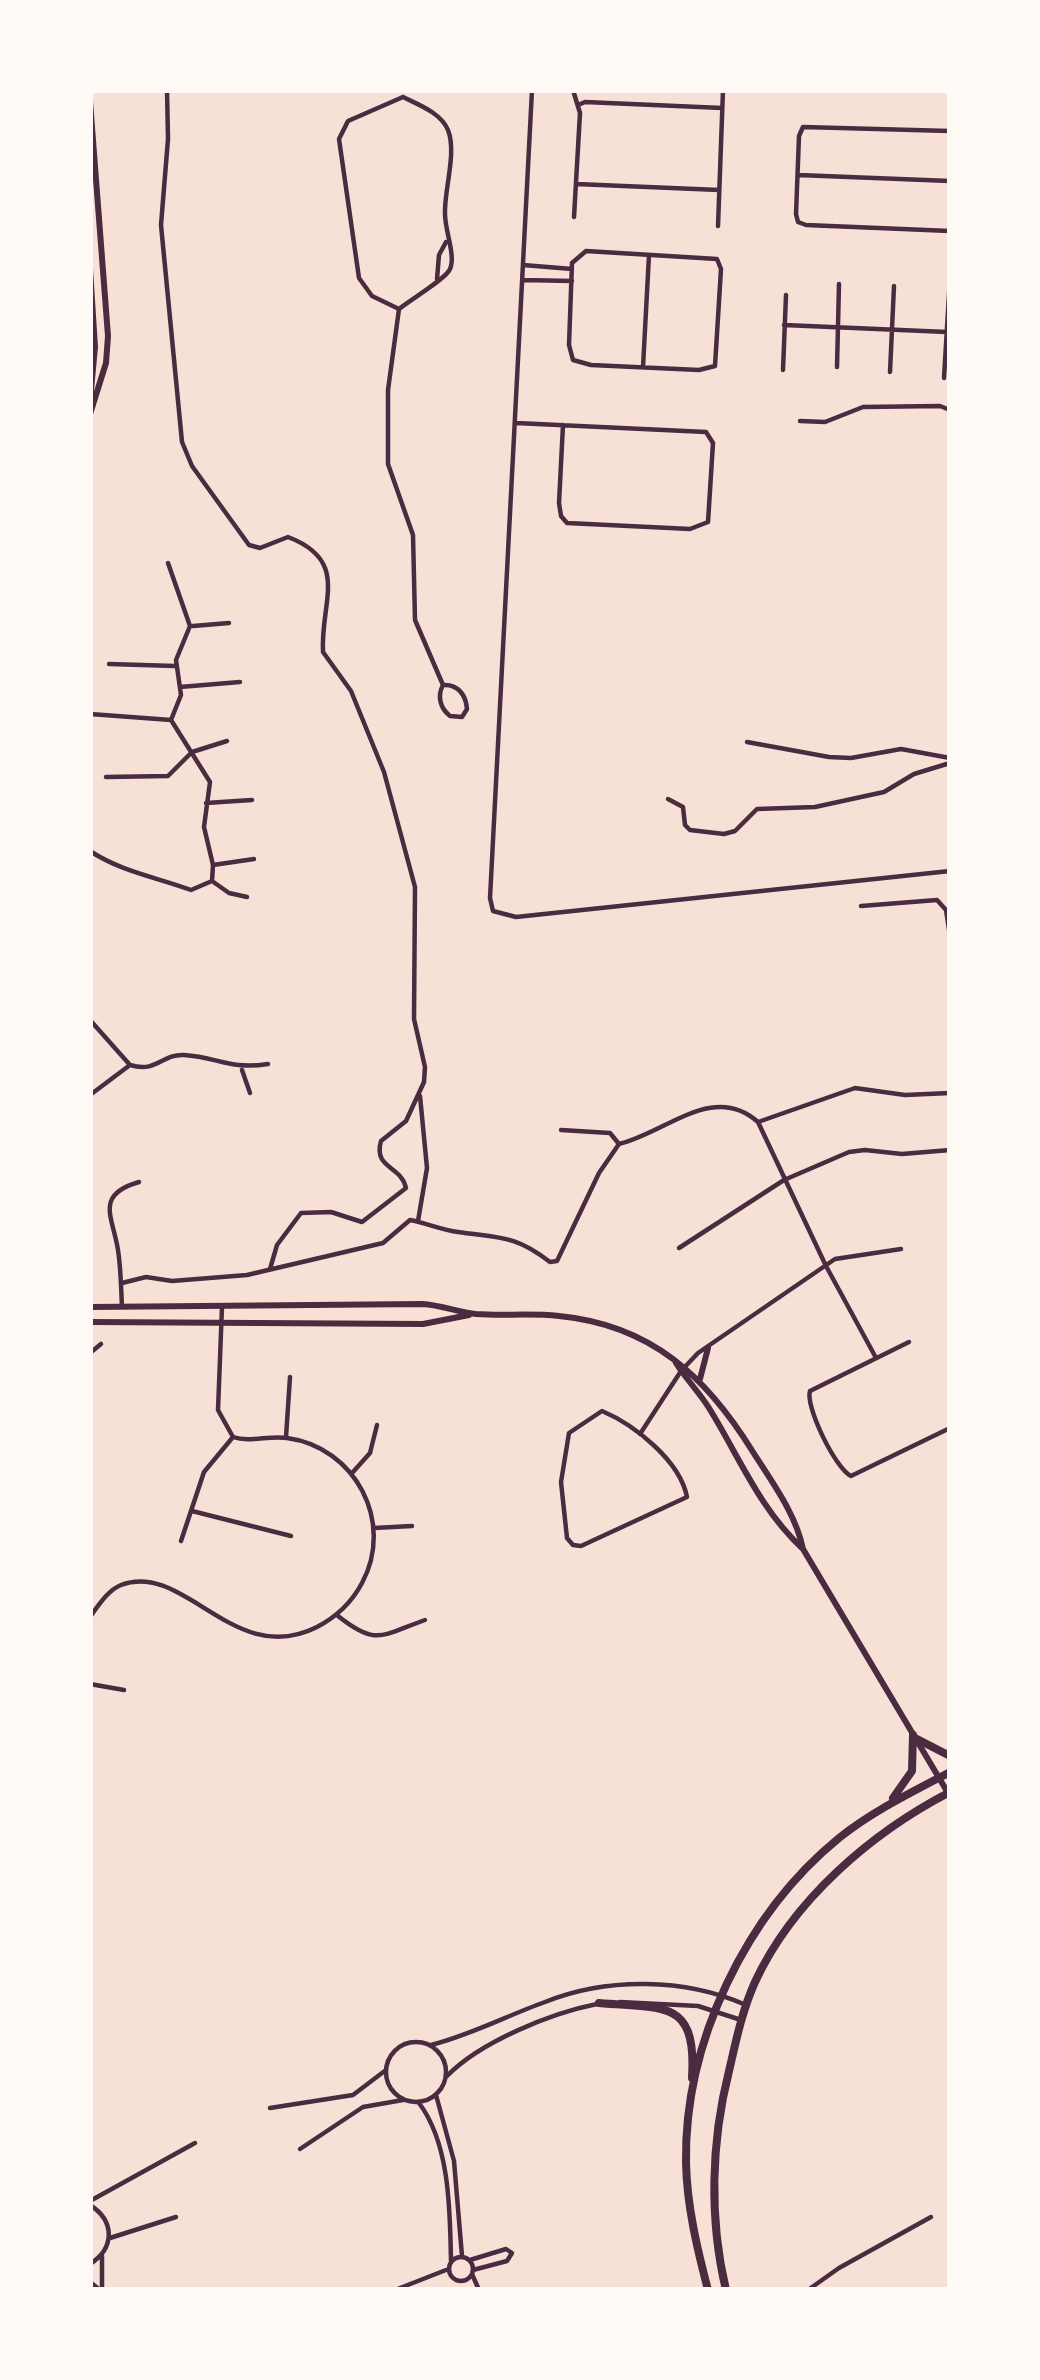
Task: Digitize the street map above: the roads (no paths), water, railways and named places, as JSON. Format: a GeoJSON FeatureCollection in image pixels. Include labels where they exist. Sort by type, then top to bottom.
{"type":"FeatureCollection","features":[{"type":"Feature","properties":{"kind":"main road"},"geometry":{"type":"LineString","coordinates":[[888,1804],[912,1771],[914,1737],[950,1756]]}},
{"type":"Feature","properties":{"kind":"main road"},"geometry":{"type":"LineString","coordinates":[[690,2103],[722,1994],[748,1946],[794,1882],[837,1840],[888,1804],[950,1772]]}},
{"type":"Feature","properties":{"kind":"main road"},"geometry":{"type":"LineString","coordinates":[[727,2290],[714,2208],[716,2140],[746,2005],[783,1935],[830,1880],[896,1824],[950,1793]]}},
{"type":"Feature","properties":{"kind":"main road"},"geometry":{"type":"LineString","coordinates":[[598,2003],[663,2009],[684,2022],[694,2048],[687,2184],[708,2290]]}},
{"type":"Feature","properties":{"kind":"street"},"geometry":{"type":"LineString","coordinates":[[167,90],[161,225],[184,453],[249,545],[260,548],[287,537],[326,566],[330,588],[323,652],[341,673],[366,724],[415,887],[414,1019],[425,1067],[420,1096],[427,1168],[418,1222]]}},
{"type":"Feature","properties":{"kind":"street"},"geometry":{"type":"LineString","coordinates":[[532,90],[490,898],[493,911],[516,917],[950,871]]}},
{"type":"Feature","properties":{"kind":"street"},"geometry":{"type":"LineString","coordinates":[[573,90],[578,105],[574,217]]}},
{"type":"Feature","properties":{"kind":"street"},"geometry":{"type":"LineString","coordinates":[[718,226],[723,90]]}},
{"type":"Feature","properties":{"kind":"street"},"geometry":{"type":"LineString","coordinates":[[399,309],[372,296],[359,278],[339,139],[348,121],[404,93],[436,116],[449,133],[446,242],[439,255],[437,279]]}},
{"type":"Feature","properties":{"kind":"street"},"geometry":{"type":"LineString","coordinates":[[90,101],[108,336],[104,374],[90,414]]}},
{"type":"Feature","properties":{"kind":"street"},"geometry":{"type":"LineString","coordinates":[[578,105],[586,101],[722,108]]}},
{"type":"Feature","properties":{"kind":"street"},"geometry":{"type":"LineString","coordinates":[[950,131],[806,125],[799,136],[796,219],[801,224],[950,231]]}},
{"type":"Feature","properties":{"kind":"street"},"geometry":{"type":"LineString","coordinates":[[798,175],[950,181]]}},
{"type":"Feature","properties":{"kind":"street"},"geometry":{"type":"LineString","coordinates":[[576,184],[719,190]]}},
{"type":"Feature","properties":{"kind":"street"},"geometry":{"type":"LineString","coordinates":[[443,685],[464,694],[467,709],[462,717],[454,718],[442,708],[443,685],[415,620],[413,535],[388,464],[388,390],[399,309],[450,270],[452,250],[446,242]]}},
{"type":"Feature","properties":{"kind":"street"},"geometry":{"type":"LineString","coordinates":[[586,251],[705,256],[718,261],[715,366],[705,370],[573,360],[569,345],[572,269],[574,258],[586,251]]}},
{"type":"Feature","properties":{"kind":"street"},"geometry":{"type":"LineString","coordinates":[[643,367],[649,255]]}},
{"type":"Feature","properties":{"kind":"street"},"geometry":{"type":"LineString","coordinates":[[524,265],[572,269]]}},
{"type":"Feature","properties":{"kind":"street"},"geometry":{"type":"LineString","coordinates":[[90,269],[95,347],[90,400]]}},
{"type":"Feature","properties":{"kind":"street"},"geometry":{"type":"LineString","coordinates":[[944,378],[950,278]]}},
{"type":"Feature","properties":{"kind":"street"},"geometry":{"type":"LineString","coordinates":[[523,280],[572,281]]}},
{"type":"Feature","properties":{"kind":"street"},"geometry":{"type":"LineString","coordinates":[[836,367],[839,284]]}},
{"type":"Feature","properties":{"kind":"street"},"geometry":{"type":"LineString","coordinates":[[890,372],[894,286]]}},
{"type":"Feature","properties":{"kind":"street"},"geometry":{"type":"LineString","coordinates":[[783,370],[786,295]]}},
{"type":"Feature","properties":{"kind":"street"},"geometry":{"type":"LineString","coordinates":[[784,325],[946,332]]}},
{"type":"Feature","properties":{"kind":"street"},"geometry":{"type":"LineString","coordinates":[[800,421],[830,421],[862,407],[940,406],[950,410]]}},
{"type":"Feature","properties":{"kind":"street"},"geometry":{"type":"LineString","coordinates":[[516,423],[563,424],[706,432],[713,443],[708,522],[690,530],[567,523],[560,511],[563,424]]}},
{"type":"Feature","properties":{"kind":"street"},"geometry":{"type":"LineString","coordinates":[[168,563],[190,626],[176,666],[179,700],[170,720]]}},
{"type":"Feature","properties":{"kind":"street"},"geometry":{"type":"LineString","coordinates":[[190,626],[229,623]]}},
{"type":"Feature","properties":{"kind":"street"},"geometry":{"type":"LineString","coordinates":[[109,664],[176,666]]}},
{"type":"Feature","properties":{"kind":"street"},"geometry":{"type":"LineString","coordinates":[[180,687],[240,682]]}},
{"type":"Feature","properties":{"kind":"street"},"geometry":{"type":"LineString","coordinates":[[90,714],[170,720]]}},
{"type":"Feature","properties":{"kind":"street"},"geometry":{"type":"LineString","coordinates":[[170,720],[210,782],[204,827],[212,881]]}},
{"type":"Feature","properties":{"kind":"street"},"geometry":{"type":"LineString","coordinates":[[106,777],[159,779],[175,771],[192,752],[227,741]]}},
{"type":"Feature","properties":{"kind":"street"},"geometry":{"type":"LineString","coordinates":[[748,742],[830,758],[901,748],[950,760]]}},
{"type":"Feature","properties":{"kind":"street"},"geometry":{"type":"LineString","coordinates":[[668,799],[682,807],[685,824],[694,831],[732,832],[754,810],[818,807],[884,792],[950,760]]}},
{"type":"Feature","properties":{"kind":"street"},"geometry":{"type":"LineString","coordinates":[[206,803],[252,800]]}},
{"type":"Feature","properties":{"kind":"street"},"geometry":{"type":"LineString","coordinates":[[90,851],[118,869],[159,876],[191,890],[212,881]]}},
{"type":"Feature","properties":{"kind":"street"},"geometry":{"type":"LineString","coordinates":[[213,865],[254,859]]}},
{"type":"Feature","properties":{"kind":"street"},"geometry":{"type":"LineString","coordinates":[[212,881],[247,897]]}},
{"type":"Feature","properties":{"kind":"street"},"geometry":{"type":"LineString","coordinates":[[861,906],[937,900],[946,910],[950,936]]}},
{"type":"Feature","properties":{"kind":"street"},"geometry":{"type":"LineString","coordinates":[[90,1020],[130,1065],[150,1068],[181,1054],[242,1068],[268,1064]]}},
{"type":"Feature","properties":{"kind":"street"},"geometry":{"type":"LineString","coordinates":[[90,1096],[130,1065]]}},
{"type":"Feature","properties":{"kind":"street"},"geometry":{"type":"LineString","coordinates":[[242,1068],[250,1093]]}},
{"type":"Feature","properties":{"kind":"street"},"geometry":{"type":"LineString","coordinates":[[758,1122],[855,1088],[905,1095],[950,1093]]}},
{"type":"Feature","properties":{"kind":"street"},"geometry":{"type":"LineString","coordinates":[[270,1269],[277,1245],[301,1213],[331,1212],[362,1222],[401,1194],[406,1183],[383,1165],[379,1148],[406,1120],[420,1096]]}},
{"type":"Feature","properties":{"kind":"street"},"geometry":{"type":"LineString","coordinates":[[122,1283],[146,1277],[172,1281],[247,1275],[383,1244],[410,1220],[461,1233],[496,1235],[528,1244],[550,1262],[557,1261],[599,1173],[619,1144],[644,1138],[683,1115],[715,1106],[737,1107],[758,1122],[875,1356]]}},
{"type":"Feature","properties":{"kind":"street"},"geometry":{"type":"LineString","coordinates":[[561,1130],[610,1132],[619,1144]]}},
{"type":"Feature","properties":{"kind":"street"},"geometry":{"type":"LineString","coordinates":[[679,1248],[784,1180],[857,1150],[902,1154],[950,1150]]}},
{"type":"Feature","properties":{"kind":"street"},"geometry":{"type":"LineString","coordinates":[[122,1307],[109,1208],[111,1199],[126,1186],[139,1182]]}},
{"type":"Feature","properties":{"kind":"street"},"geometry":{"type":"LineString","coordinates":[[640,1435],[683,1368],[708,1348],[826,1266],[848,1255],[901,1249]]}},
{"type":"Feature","properties":{"kind":"street"},"geometry":{"type":"LineString","coordinates":[[90,1307],[422,1304],[472,1314],[537,1314],[598,1323],[637,1337],[700,1379],[774,1485],[797,1528],[802,1549]]}},
{"type":"Feature","properties":{"kind":"street"},"geometry":{"type":"LineString","coordinates":[[222,1307],[218,1410],[233,1437]]}},
{"type":"Feature","properties":{"kind":"street"},"geometry":{"type":"LineString","coordinates":[[90,1322],[423,1324],[472,1314]]}},
{"type":"Feature","properties":{"kind":"street"},"geometry":{"type":"LineString","coordinates":[[909,1342],[807,1395],[842,1471],[855,1475],[950,1428]]}},
{"type":"Feature","properties":{"kind":"street"},"geometry":{"type":"LineString","coordinates":[[90,1353],[101,1344]]}},
{"type":"Feature","properties":{"kind":"street"},"geometry":{"type":"LineString","coordinates":[[700,1379],[708,1348]]}},
{"type":"Feature","properties":{"kind":"street"},"geometry":{"type":"LineString","coordinates":[[683,1368],[756,1496],[802,1549],[950,1793]]}},
{"type":"Feature","properties":{"kind":"street"},"geometry":{"type":"LineString","coordinates":[[286,1438],[290,1377]]}},
{"type":"Feature","properties":{"kind":"street"},"geometry":{"type":"LineString","coordinates":[[602,1411],[640,1435],[659,1450],[687,1497],[581,1546],[573,1545],[567,1538],[561,1482],[569,1433],[602,1411]]}},
{"type":"Feature","properties":{"kind":"street"},"geometry":{"type":"LineString","coordinates":[[352,1473],[370,1454],[377,1425]]}},
{"type":"Feature","properties":{"kind":"street"},"geometry":{"type":"LineString","coordinates":[[90,1617],[120,1585],[171,1588],[231,1626],[265,1635],[307,1632],[337,1615],[365,1577],[374,1528],[366,1497],[352,1473],[329,1453],[286,1438],[233,1437]]}},
{"type":"Feature","properties":{"kind":"street"},"geometry":{"type":"LineString","coordinates":[[181,1541],[204,1472],[233,1437]]}},
{"type":"Feature","properties":{"kind":"street"},"geometry":{"type":"LineString","coordinates":[[189,1510],[291,1536]]}},
{"type":"Feature","properties":{"kind":"street"},"geometry":{"type":"LineString","coordinates":[[374,1528],[412,1526]]}},
{"type":"Feature","properties":{"kind":"street"},"geometry":{"type":"LineString","coordinates":[[337,1615],[367,1636],[425,1620]]}},
{"type":"Feature","properties":{"kind":"street"},"geometry":{"type":"LineString","coordinates":[[90,1684],[124,1690]]}},
{"type":"Feature","properties":{"kind":"street"},"geometry":{"type":"LineString","coordinates":[[403,2100],[392,2091],[386,2070],[401,2045],[430,2045],[471,2034],[544,2002],[594,1988],[653,1984],[722,1994],[746,2005]]}},
{"type":"Feature","properties":{"kind":"street"},"geometry":{"type":"LineString","coordinates":[[300,2149],[363,2107],[403,2100],[419,2103],[436,2095],[447,2076],[469,2058],[576,2008],[658,2001],[741,2020]]}},
{"type":"Feature","properties":{"kind":"street"},"geometry":{"type":"LineString","coordinates":[[430,2045],[443,2058],[447,2076]]}},
{"type":"Feature","properties":{"kind":"street"},"geometry":{"type":"LineString","coordinates":[[271,2108],[353,2096],[386,2070]]}},
{"type":"Feature","properties":{"kind":"street"},"geometry":{"type":"LineString","coordinates":[[436,2095],[454,2161],[466,2258],[479,2290]]}},
{"type":"Feature","properties":{"kind":"street"},"geometry":{"type":"LineString","coordinates":[[419,2103],[437,2136],[450,2272]]}},
{"type":"Feature","properties":{"kind":"street"},"geometry":{"type":"LineString","coordinates":[[101,2290],[102,2256],[110,2238],[104,2216],[90,2203],[195,2143]]}},
{"type":"Feature","properties":{"kind":"street"},"geometry":{"type":"LineString","coordinates":[[110,2238],[176,2217]]}},
{"type":"Feature","properties":{"kind":"street"},"geometry":{"type":"LineString","coordinates":[[808,2290],[931,2217]]}},
{"type":"Feature","properties":{"kind":"street"},"geometry":{"type":"LineString","coordinates":[[451,2260],[506,2249],[512,2253],[507,2261],[473,2272],[463,2281]]}},
{"type":"Feature","properties":{"kind":"street"},"geometry":{"type":"LineString","coordinates":[[90,2264],[102,2256]]}},
{"type":"Feature","properties":{"kind":"street"},"geometry":{"type":"LineString","coordinates":[[395,2290],[450,2272]]}},
{"type":"Feature","properties":{"kind":"street"},"geometry":{"type":"LineString","coordinates":[[450,2272],[467,2290]]}},
{"type":"Feature","properties":{"kind":"street"},"geometry":{"type":"LineString","coordinates":[[90,2282],[101,2290]]}}]}
